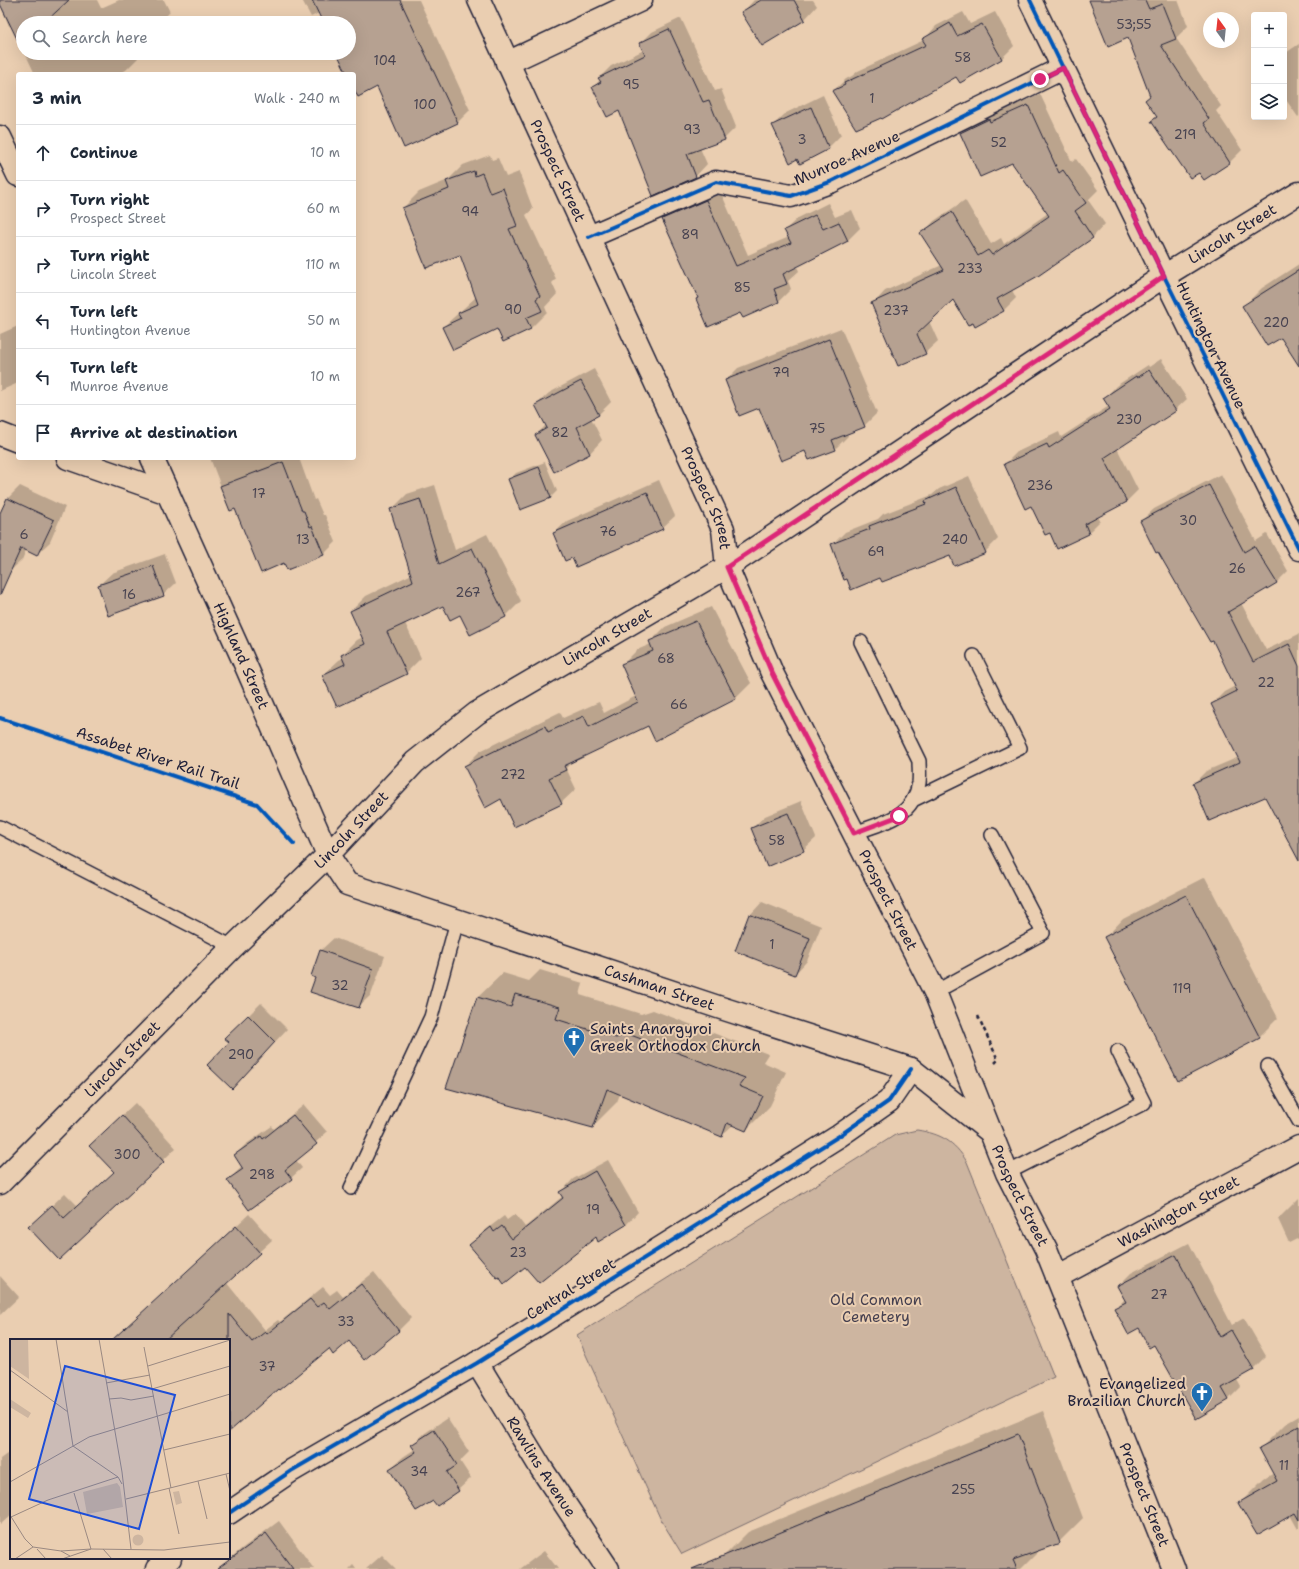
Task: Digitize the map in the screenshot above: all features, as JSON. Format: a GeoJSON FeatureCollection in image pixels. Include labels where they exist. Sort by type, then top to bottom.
{"type":"FeatureCollection","features":[{"type":"Feature","properties":{"kind":"main road","name":"Prospect Street"},"geometry":{"type":"LineString","coordinates":[[479,0],[723,529],[727,567],[772,673],[935,992],[1007,1174],[1046,1249],[1174,1569]]}},
{"type":"Feature","properties":{"kind":"main road"},"geometry":{"type":"LineString","coordinates":[[507,63],[641,0]]}},
{"type":"Feature","properties":{"kind":"main road","name":"Huntington Avenue"},"geometry":{"type":"LineString","coordinates":[[1030,0],[1299,549]]}},
{"type":"Feature","properties":{"kind":"main road","name":"Munroe Avenue"},"geometry":{"type":"LineString","coordinates":[[589,237],[716,182],[791,196],[830,182],[1063,68]]}},
{"type":"Feature","properties":{"kind":"main road"},"geometry":{"type":"LineString","coordinates":[[0,137],[16,171]]}},
{"type":"Feature","properties":{"kind":"main road","name":"Lincoln Street"},"geometry":{"type":"LineString","coordinates":[[0,1183],[233,947],[328,855],[415,762],[477,713],[727,567],[1164,276],[1299,193]]}},
{"type":"Feature","properties":{"kind":"main road"},"geometry":{"type":"LineString","coordinates":[[0,434],[16,440]]}},
{"type":"Feature","properties":{"kind":"main road"},"geometry":{"type":"LineString","coordinates":[[74,460],[168,494]]}},
{"type":"Feature","properties":{"kind":"main road","name":"Highland Street"},"geometry":{"type":"LineString","coordinates":[[153,460],[328,855]]}},
{"type":"Feature","properties":{"kind":"main road","name":"Cashman Street"},"geometry":{"type":"LineString","coordinates":[[328,855],[347,884],[718,1008],[911,1069],[989,1130]]}},
{"type":"Feature","properties":{"kind":"main road","name":"Central Street"},"geometry":{"type":"LineString","coordinates":[[230,1512],[291,1472],[477,1363],[839,1136],[889,1101],[911,1069]]}},
{"type":"Feature","properties":{"kind":"main road","name":"Washington Street"},"geometry":{"type":"LineString","coordinates":[[1057,1277],[1299,1147]]}},
{"type":"Feature","properties":{"kind":"main road","name":"Rawlins Avenue"},"geometry":{"type":"LineString","coordinates":[[477,1363],[541,1468],[608,1569]]}},
{"type":"Feature","properties":{"kind":"main road"},"geometry":{"type":"LineString","coordinates":[[156,1569],[169,1559]]}},
{"type":"Feature","properties":{"kind":"lane"},"geometry":{"type":"LineString","coordinates":[[861,642],[919,761],[919,782],[914,800]]}},
{"type":"Feature","properties":{"kind":"lane"},"geometry":{"type":"LineString","coordinates":[[854,833],[899,816],[914,800],[1020,748],[974,656]]}},
{"type":"Feature","properties":{"kind":"lane"},"geometry":{"type":"LineString","coordinates":[[0,827],[233,947]]}},
{"type":"Feature","properties":{"kind":"lane"},"geometry":{"type":"LineString","coordinates":[[935,992],[1043,933],[992,835]]}},
{"type":"Feature","properties":{"kind":"lane"},"geometry":{"type":"LineString","coordinates":[[351,1188],[431,1017],[457,921]]}},
{"type":"Feature","properties":{"kind":"lane"},"geometry":{"type":"LineString","coordinates":[[1007,1174],[1144,1103],[1118,1051]]}},
{"type":"Feature","properties":{"kind":"lane"},"geometry":{"type":"LineString","coordinates":[[1268,1066],[1299,1121]]}},
{"type":"Feature","properties":{"kind":"path"},"geometry":{"type":"LineString","coordinates":[[975,1009],[998,1060],[991,1066]]}},
{"type":"Feature","properties":{"kind":"green space","name":"Old Common Cemetery"},"geometry":{"type":"Polygon","coordinates":[[[917,1130],[940,1136],[952,1144],[967,1162],[1054,1377],[682,1554],[661,1520],[577,1335],[895,1135],[917,1130]]]}},
{"type":"Feature","properties":{"kind":"building"},"geometry":{"type":"Polygon","coordinates":[[[0,0],[69,0],[52,16],[16,16],[16,37],[0,4],[0,0]]]}},
{"type":"Feature","properties":{"kind":"building"},"geometry":{"type":"Polygon","coordinates":[[[312,0],[400,0],[458,123],[404,148],[377,87],[358,97],[356,93],[356,72],[346,72],[340,60],[356,60],[356,16],[320,16],[312,0]]]}},
{"type":"Feature","properties":{"kind":"building"},"geometry":{"type":"Polygon","coordinates":[[[761,0],[794,0],[805,20],[762,46],[741,12],[761,0]]]}},
{"type":"Feature","properties":{"kind":"building"},"geometry":{"type":"Polygon","coordinates":[[[1089,0],[1145,0],[1149,9],[1162,4],[1176,39],[1161,45],[1209,119],[1204,123],[1230,163],[1204,180],[1199,173],[1190,178],[1151,121],[1157,117],[1145,100],[1150,96],[1128,38],[1108,47],[1089,0]]]}},
{"type":"Feature","properties":{"kind":"building"},"geometry":{"type":"Polygon","coordinates":[[[950,23],[957,36],[982,24],[1002,59],[960,83],[956,77],[882,119],[881,118],[856,129],[832,91],[845,85],[844,83],[926,45],[922,39],[950,23]]]}},
{"type":"Feature","properties":{"kind":"building"},"geometry":{"type":"Polygon","coordinates":[[[669,29],[703,102],[709,100],[725,140],[687,154],[696,177],[653,196],[619,111],[607,117],[592,87],[601,82],[598,78],[645,55],[639,43],[669,29]]]}},
{"type":"Feature","properties":{"kind":"building"},"geometry":{"type":"Polygon","coordinates":[[[1028,105],[1059,173],[1063,170],[1086,203],[1075,211],[1093,238],[1038,276],[997,299],[1004,311],[975,327],[973,323],[968,325],[953,300],[917,334],[926,354],[898,366],[871,303],[944,270],[920,233],[952,212],[978,256],[988,250],[992,255],[1049,216],[1012,163],[980,177],[960,133],[989,119],[990,122],[1028,105]]]}},
{"type":"Feature","properties":{"kind":"building"},"geometry":{"type":"Polygon","coordinates":[[[811,107],[829,149],[800,164],[797,159],[790,163],[772,125],[811,107]]]}},
{"type":"Feature","properties":{"kind":"building"},"geometry":{"type":"Polygon","coordinates":[[[474,171],[475,176],[482,173],[490,193],[503,188],[517,226],[509,229],[540,296],[536,299],[542,311],[526,318],[531,329],[503,342],[497,329],[453,350],[442,327],[461,318],[458,313],[478,304],[460,255],[426,268],[402,208],[449,189],[446,181],[474,171]]]}},
{"type":"Feature","properties":{"kind":"building"},"geometry":{"type":"Polygon","coordinates":[[[706,200],[736,266],[791,243],[784,230],[815,215],[823,229],[839,222],[848,241],[783,274],[787,284],[774,289],[779,302],[743,318],[740,313],[708,327],[696,299],[698,298],[662,219],[706,200]]]}},
{"type":"Feature","properties":{"kind":"building"},"geometry":{"type":"Polygon","coordinates":[[[1299,270],[1299,366],[1281,338],[1267,346],[1242,306],[1299,270]]]}},
{"type":"Feature","properties":{"kind":"building"},"geometry":{"type":"Polygon","coordinates":[[[829,339],[865,427],[832,440],[836,450],[809,460],[805,451],[781,461],[759,408],[739,416],[725,380],[829,339]]]}},
{"type":"Feature","properties":{"kind":"building"},"geometry":{"type":"Polygon","coordinates":[[[1149,370],[1176,411],[1104,458],[1127,502],[1085,524],[1089,534],[1057,549],[1050,533],[1045,535],[1031,506],[1025,509],[1004,464],[1047,444],[1049,448],[1110,409],[1103,398],[1136,376],[1137,378],[1149,370]]]}},
{"type":"Feature","properties":{"kind":"building"},"geometry":{"type":"Polygon","coordinates":[[[581,381],[599,415],[577,427],[590,454],[554,472],[535,435],[547,428],[535,405],[581,381]]]}},
{"type":"Feature","properties":{"kind":"building"},"geometry":{"type":"Polygon","coordinates":[[[283,462],[302,511],[304,511],[310,527],[312,526],[324,555],[287,570],[284,563],[261,573],[235,509],[230,511],[220,486],[283,462]]]}},
{"type":"Feature","properties":{"kind":"building"},"geometry":{"type":"Polygon","coordinates":[[[539,467],[551,498],[520,510],[508,479],[539,467]]]}},
{"type":"Feature","properties":{"kind":"building"},"geometry":{"type":"Polygon","coordinates":[[[1209,485],[1244,552],[1254,546],[1277,583],[1228,612],[1253,662],[1289,644],[1299,666],[1299,861],[1265,797],[1209,821],[1193,783],[1240,762],[1211,704],[1237,691],[1213,641],[1210,642],[1158,552],[1156,553],[1140,521],[1209,485]]]}},
{"type":"Feature","properties":{"kind":"building"},"geometry":{"type":"Polygon","coordinates":[[[956,487],[986,553],[954,566],[950,556],[882,582],[880,578],[851,590],[847,579],[844,580],[831,544],[870,529],[869,526],[926,504],[925,501],[956,487]]]}},
{"type":"Feature","properties":{"kind":"building"},"geometry":{"type":"Polygon","coordinates":[[[647,492],[663,529],[576,567],[572,558],[565,561],[553,533],[647,492]]]}},
{"type":"Feature","properties":{"kind":"building"},"geometry":{"type":"Polygon","coordinates":[[[7,498],[54,520],[37,556],[21,548],[0,595],[0,513],[7,498]]]}},
{"type":"Feature","properties":{"kind":"building"},"geometry":{"type":"Polygon","coordinates":[[[420,499],[439,564],[472,548],[506,617],[470,635],[460,615],[450,620],[443,606],[387,632],[407,674],[337,707],[322,675],[345,664],[341,655],[365,644],[350,611],[413,581],[390,509],[420,499]]]}},
{"type":"Feature","properties":{"kind":"building"},"geometry":{"type":"Polygon","coordinates":[[[153,566],[164,596],[108,616],[98,585],[153,566]]]}},
{"type":"Feature","properties":{"kind":"building"},"geometry":{"type":"Polygon","coordinates":[[[696,621],[736,699],[655,741],[648,726],[564,766],[566,770],[549,778],[562,804],[514,827],[501,799],[485,808],[464,766],[545,726],[548,732],[584,716],[589,727],[638,702],[621,664],[653,651],[649,641],[696,621]]]}},
{"type":"Feature","properties":{"kind":"building"},"geometry":{"type":"Polygon","coordinates":[[[788,813],[804,851],[767,867],[751,828],[788,813]]]}},
{"type":"Feature","properties":{"kind":"building"},"geometry":{"type":"Polygon","coordinates":[[[1186,895],[1260,1038],[1178,1081],[1104,937],[1186,895]]]}},
{"type":"Feature","properties":{"kind":"building"},"geometry":{"type":"Polygon","coordinates":[[[749,914],[810,938],[795,975],[735,951],[749,914]]]}},
{"type":"Feature","properties":{"kind":"building"},"geometry":{"type":"Polygon","coordinates":[[[320,950],[373,969],[359,1008],[310,992],[315,978],[311,976],[320,950]]]}},
{"type":"Feature","properties":{"kind":"building","name":"Saints Anargyroi Greek Orthodox Church"},"geometry":{"type":"Polygon","coordinates":[[[515,994],[560,1007],[556,1019],[616,1038],[628,1034],[745,1078],[739,1086],[763,1096],[746,1131],[727,1123],[722,1137],[607,1089],[593,1128],[446,1088],[477,997],[511,1007],[515,994]]]}},
{"type":"Feature","properties":{"kind":"building"},"geometry":{"type":"Polygon","coordinates":[[[248,1015],[275,1042],[232,1089],[207,1065],[229,1042],[224,1038],[248,1015]]]}},
{"type":"Feature","properties":{"kind":"building"},"geometry":{"type":"Polygon","coordinates":[[[122,1115],[164,1162],[59,1260],[28,1227],[52,1205],[64,1218],[114,1172],[89,1146],[122,1115]]]}},
{"type":"Feature","properties":{"kind":"building"},"geometry":{"type":"Polygon","coordinates":[[[293,1115],[317,1144],[285,1170],[292,1179],[249,1210],[227,1180],[243,1169],[234,1155],[261,1136],[263,1139],[293,1115]]]}},
{"type":"Feature","properties":{"kind":"building"},"geometry":{"type":"Polygon","coordinates":[[[595,1171],[626,1225],[598,1242],[596,1237],[539,1283],[525,1267],[504,1284],[499,1277],[497,1278],[469,1245],[491,1227],[494,1232],[502,1226],[512,1239],[563,1198],[559,1192],[595,1171]]]}},
{"type":"Feature","properties":{"kind":"building"},"geometry":{"type":"Polygon","coordinates":[[[236,1226],[260,1253],[166,1339],[113,1339],[236,1226]]]}},
{"type":"Feature","properties":{"kind":"building"},"geometry":{"type":"Polygon","coordinates":[[[1176,1255],[1220,1337],[1231,1330],[1254,1370],[1222,1388],[1229,1400],[1196,1419],[1154,1345],[1149,1348],[1139,1328],[1128,1334],[1114,1308],[1126,1302],[1117,1286],[1176,1255]]]}},
{"type":"Feature","properties":{"kind":"building"},"geometry":{"type":"Polygon","coordinates":[[[361,1284],[399,1331],[364,1360],[349,1341],[333,1355],[329,1349],[279,1390],[278,1389],[230,1431],[229,1314],[252,1342],[265,1332],[267,1334],[310,1299],[317,1307],[324,1302],[330,1309],[361,1284]]]}},
{"type":"Feature","properties":{"kind":"building"},"geometry":{"type":"Polygon","coordinates":[[[1299,1426],[1299,1520],[1295,1513],[1257,1535],[1238,1503],[1277,1481],[1259,1448],[1299,1426]]]}},
{"type":"Feature","properties":{"kind":"building"},"geometry":{"type":"Polygon","coordinates":[[[434,1430],[457,1465],[447,1472],[459,1491],[437,1506],[433,1501],[416,1511],[389,1469],[416,1452],[411,1445],[434,1430]]]}},
{"type":"Feature","properties":{"kind":"building"},"geometry":{"type":"Polygon","coordinates":[[[1018,1434],[1060,1543],[1013,1560],[1017,1569],[692,1569],[1018,1434]]]}},
{"type":"Feature","properties":{"kind":"building"},"geometry":{"type":"Polygon","coordinates":[[[266,1533],[293,1569],[217,1569],[266,1533]]]}},
{"type":"Feature","properties":{"kind":"cycle path"},"geometry":{"type":"LineString","coordinates":[[1030,0],[1299,549]]}},
{"type":"Feature","properties":{"kind":"cycle path"},"geometry":{"type":"LineString","coordinates":[[589,237],[716,182],[791,196],[830,182],[1063,68]]}},
{"type":"Feature","properties":{"kind":"cycle path","name":"Assabet River Rail Trail"},"geometry":{"type":"LineString","coordinates":[[0,718],[257,804],[294,844]]}},
{"type":"Feature","properties":{"kind":"cycle path"},"geometry":{"type":"LineString","coordinates":[[230,1512],[291,1471],[477,1363],[839,1136],[889,1101],[911,1069]]}},
{"type":"Feature","properties":{"kind":"place","name":"Saints Anargyroi Greek Orthodox Church"},"geometry":{"type":"Point","coordinates":[574,1058]}},
{"type":"Feature","properties":{"kind":"place","name":"Evangelized Brazilian Church"},"geometry":{"type":"Point","coordinates":[1202,1412]}},
{"type":"Feature","properties":{"kind":"route"},"geometry":{"type":"LineString","coordinates":[[899,816],[854,833],[772,673],[727,567],[1164,276],[1063,68],[1040,79]]}}]}
